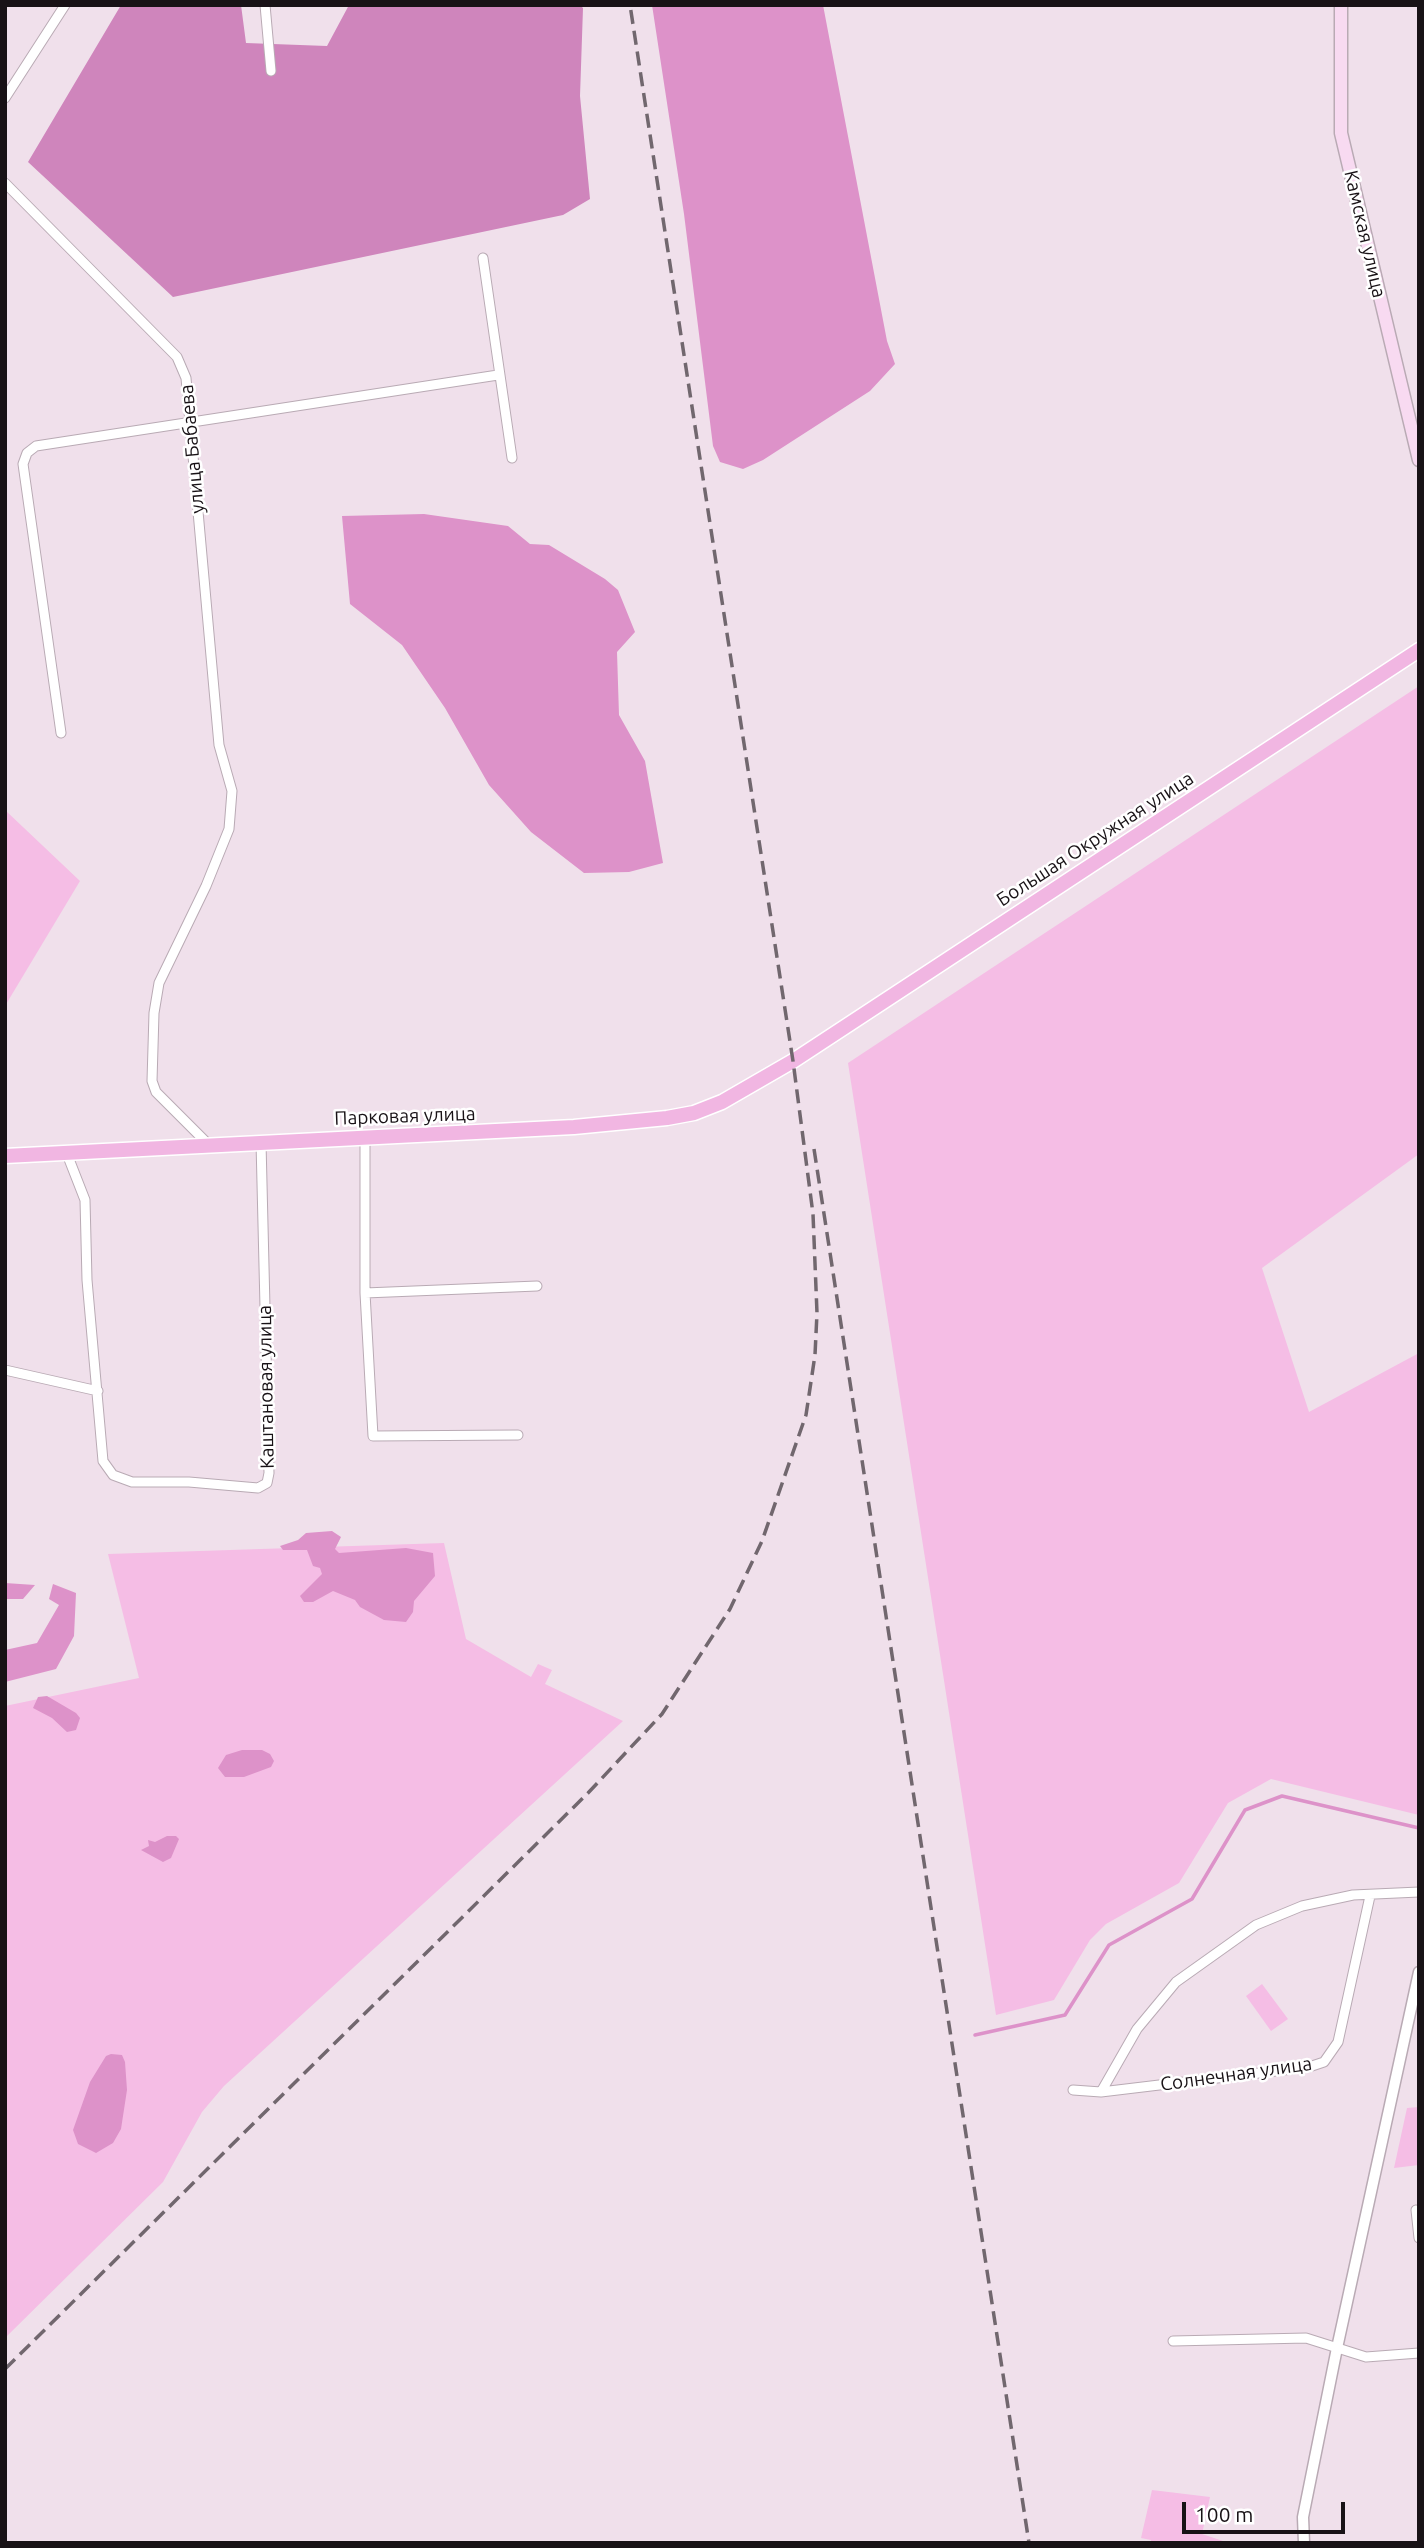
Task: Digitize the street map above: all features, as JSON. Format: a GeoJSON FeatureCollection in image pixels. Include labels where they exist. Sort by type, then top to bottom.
{"type":"FeatureCollection","features":[{"type":"Feature","properties":{"kind":"main road","name":"Камская улица"},"geometry":{"type":"LineString","coordinates":[[1341,5],[1341,133],[1419,460]]}},
{"type":"Feature","properties":{"kind":"main road","name":"Большая Окружная улица"},"geometry":{"type":"LineString","coordinates":[[793,1061],[1419,650]]}},
{"type":"Feature","properties":{"kind":"main road","name":"Парковая улица"},"geometry":{"type":"LineString","coordinates":[[5,1156],[527,1130],[667,1118],[722,1102],[793,1061]]}},
{"type":"Feature","properties":{"kind":"street"},"geometry":{"type":"LineString","coordinates":[[5,98],[65,5]]}},
{"type":"Feature","properties":{"kind":"street"},"geometry":{"type":"LineString","coordinates":[[265,5],[271,71]]}},
{"type":"Feature","properties":{"kind":"street","name":"улица Бабаева"},"geometry":{"type":"LineString","coordinates":[[5,183],[177,357],[186,378],[219,745],[232,791],[229,829],[206,886],[159,983],[154,1013],[152,1081],[156,1092],[208,1144]]}},
{"type":"Feature","properties":{"kind":"street"},"geometry":{"type":"LineString","coordinates":[[483,258],[512,458]]}},
{"type":"Feature","properties":{"kind":"street"},"geometry":{"type":"LineString","coordinates":[[61,733],[23,464],[27,453],[36,446],[498,375]]}},
{"type":"Feature","properties":{"kind":"street"},"geometry":{"type":"LineString","coordinates":[[365,1137],[365,1293],[373,1436],[518,1435]]}},
{"type":"Feature","properties":{"kind":"street","name":"Каштановая улица"},"geometry":{"type":"LineString","coordinates":[[67,1154],[85,1200],[87,1280],[103,1461],[113,1475],[132,1482],[189,1482],[258,1488],[267,1483],[261,1142]]}},
{"type":"Feature","properties":{"kind":"street"},"geometry":{"type":"LineString","coordinates":[[365,1293],[537,1286]]}},
{"type":"Feature","properties":{"kind":"street"},"geometry":{"type":"LineString","coordinates":[[5,1370],[98,1391]]}},
{"type":"Feature","properties":{"kind":"street"},"geometry":{"type":"LineString","coordinates":[[1101,2092],[1137,2029],[1177,1982],[1256,1925],[1302,1906],[1353,1895],[1419,1892]]}},
{"type":"Feature","properties":{"kind":"street","name":"Солнечная улица"},"geometry":{"type":"LineString","coordinates":[[1073,2090],[1101,2092],[1309,2067],[1324,2062],[1338,2042],[1370,1896]]}},
{"type":"Feature","properties":{"kind":"street"},"geometry":{"type":"LineString","coordinates":[[1304,2543],[1303,2517],[1337,2347],[1419,1972]]}},
{"type":"Feature","properties":{"kind":"street"},"geometry":{"type":"LineString","coordinates":[[1416,2210],[1419,2238]]}},
{"type":"Feature","properties":{"kind":"street"},"geometry":{"type":"LineString","coordinates":[[1173,2341],[1306,2338],[1366,2357],[1419,2353]]}},
{"type":"Feature","properties":{"kind":"shaded area"},"geometry":{"type":"Polygon","coordinates":[[[121,5],[241,5],[246,43],[327,46],[349,5],[580,5],[583,8],[580,96],[590,199],[563,215],[173,297],[28,162],[121,5]]]}},
{"type":"Feature","properties":{"kind":"shaded area"},"geometry":{"type":"Polygon","coordinates":[[[652,5],[823,5],[887,341],[895,364],[870,391],[763,460],[743,469],[720,462],[713,446],[684,214],[652,5]]]}},
{"type":"Feature","properties":{"kind":"shaded area"},"geometry":{"type":"Polygon","coordinates":[[[424,514],[508,526],[530,544],[549,545],[605,579],[618,590],[635,632],[617,652],[619,715],[645,761],[663,863],[629,872],[584,873],[531,832],[489,785],[445,708],[402,645],[350,604],[342,516],[424,514]]]}},
{"type":"Feature","properties":{"kind":"shaded area"},"geometry":{"type":"Polygon","coordinates":[[[1419,686],[1419,1154],[1262,1268],[1309,1412],[1419,1353],[1419,1815],[1271,1779],[1228,1803],[1179,1883],[1106,1924],[1090,1940],[1054,2000],[996,2015],[848,1063],[1419,686]]]}},
{"type":"Feature","properties":{"kind":"shaded area"},"geometry":{"type":"Polygon","coordinates":[[[5,810],[80,881],[5,1006],[5,810]]]}},
{"type":"Feature","properties":{"kind":"shaded area"},"geometry":{"type":"Polygon","coordinates":[[[332,1531],[341,1537],[335,1549],[339,1553],[406,1548],[433,1553],[435,1576],[414,1601],[413,1612],[406,1622],[384,1620],[360,1607],[355,1600],[333,1591],[313,1602],[304,1602],[300,1596],[322,1574],[320,1568],[313,1566],[307,1550],[283,1550],[280,1546],[298,1540],[306,1533],[332,1531]]]}},
{"type":"Feature","properties":{"kind":"shaded area"},"geometry":{"type":"Polygon","coordinates":[[[444,1543],[466,1639],[531,1677],[538,1664],[552,1670],[545,1684],[623,1721],[224,2086],[202,2112],[163,2182],[5,2338],[5,1706],[139,1678],[108,1554],[444,1543]]]}},
{"type":"Feature","properties":{"kind":"shaded area"},"geometry":{"type":"Polygon","coordinates":[[[5,1583],[35,1585],[23,1599],[5,1599],[5,1583]]]}},
{"type":"Feature","properties":{"kind":"shaded area"},"geometry":{"type":"Polygon","coordinates":[[[53,1584],[76,1593],[74,1636],[56,1669],[5,1682],[5,1650],[37,1643],[59,1605],[49,1599],[53,1584]]]}},
{"type":"Feature","properties":{"kind":"shaded area"},"geometry":{"type":"Polygon","coordinates":[[[47,1696],[76,1713],[80,1718],[76,1730],[67,1732],[52,1718],[33,1708],[38,1697],[47,1696]]]}},
{"type":"Feature","properties":{"kind":"shaded area"},"geometry":{"type":"Polygon","coordinates":[[[242,1750],[262,1750],[270,1754],[274,1761],[271,1767],[244,1777],[225,1777],[218,1768],[226,1755],[242,1750]]]}},
{"type":"Feature","properties":{"kind":"shaded area"},"geometry":{"type":"Polygon","coordinates":[[[167,1836],[176,1836],[179,1839],[171,1858],[163,1862],[141,1850],[149,1846],[148,1840],[155,1842],[167,1836]]]}},
{"type":"Feature","properties":{"kind":"shaded area"},"geometry":{"type":"Polygon","coordinates":[[[1262,1984],[1288,2019],[1271,2031],[1246,1996],[1262,1984]]]}},
{"type":"Feature","properties":{"kind":"shaded area"},"geometry":{"type":"Polygon","coordinates":[[[122,2055],[127,2090],[121,2129],[113,2143],[96,2153],[78,2144],[73,2130],[90,2082],[106,2056],[122,2055]]]}},
{"type":"Feature","properties":{"kind":"shaded area"},"geometry":{"type":"Polygon","coordinates":[[[1419,2107],[1419,2165],[1394,2168],[1407,2108],[1419,2107]]]}},
{"type":"Feature","properties":{"kind":"shaded area"},"geometry":{"type":"Polygon","coordinates":[[[1152,2490],[1210,2497],[1202,2534],[1229,2543],[1151,2543],[1151,2540],[1141,2538],[1152,2490]]]}},
{"type":"Feature","properties":{"kind":"waterway"},"geometry":{"type":"LineString","coordinates":[[975,2035],[1065,2015],[1109,1945],[1192,1899],[1245,1810],[1282,1796],[1419,1828]]}},
{"type":"Feature","properties":{"kind":"railway"},"geometry":{"type":"LineString","coordinates":[[5,2369],[588,1793],[662,1714],[730,1609],[762,1541],[806,1415],[815,1355],[817,1313],[813,1214],[793,1061],[630,5]]}},
{"type":"Feature","properties":{"kind":"railway"},"geometry":{"type":"LineString","coordinates":[[814,1149],[1029,2543]]}}]}
